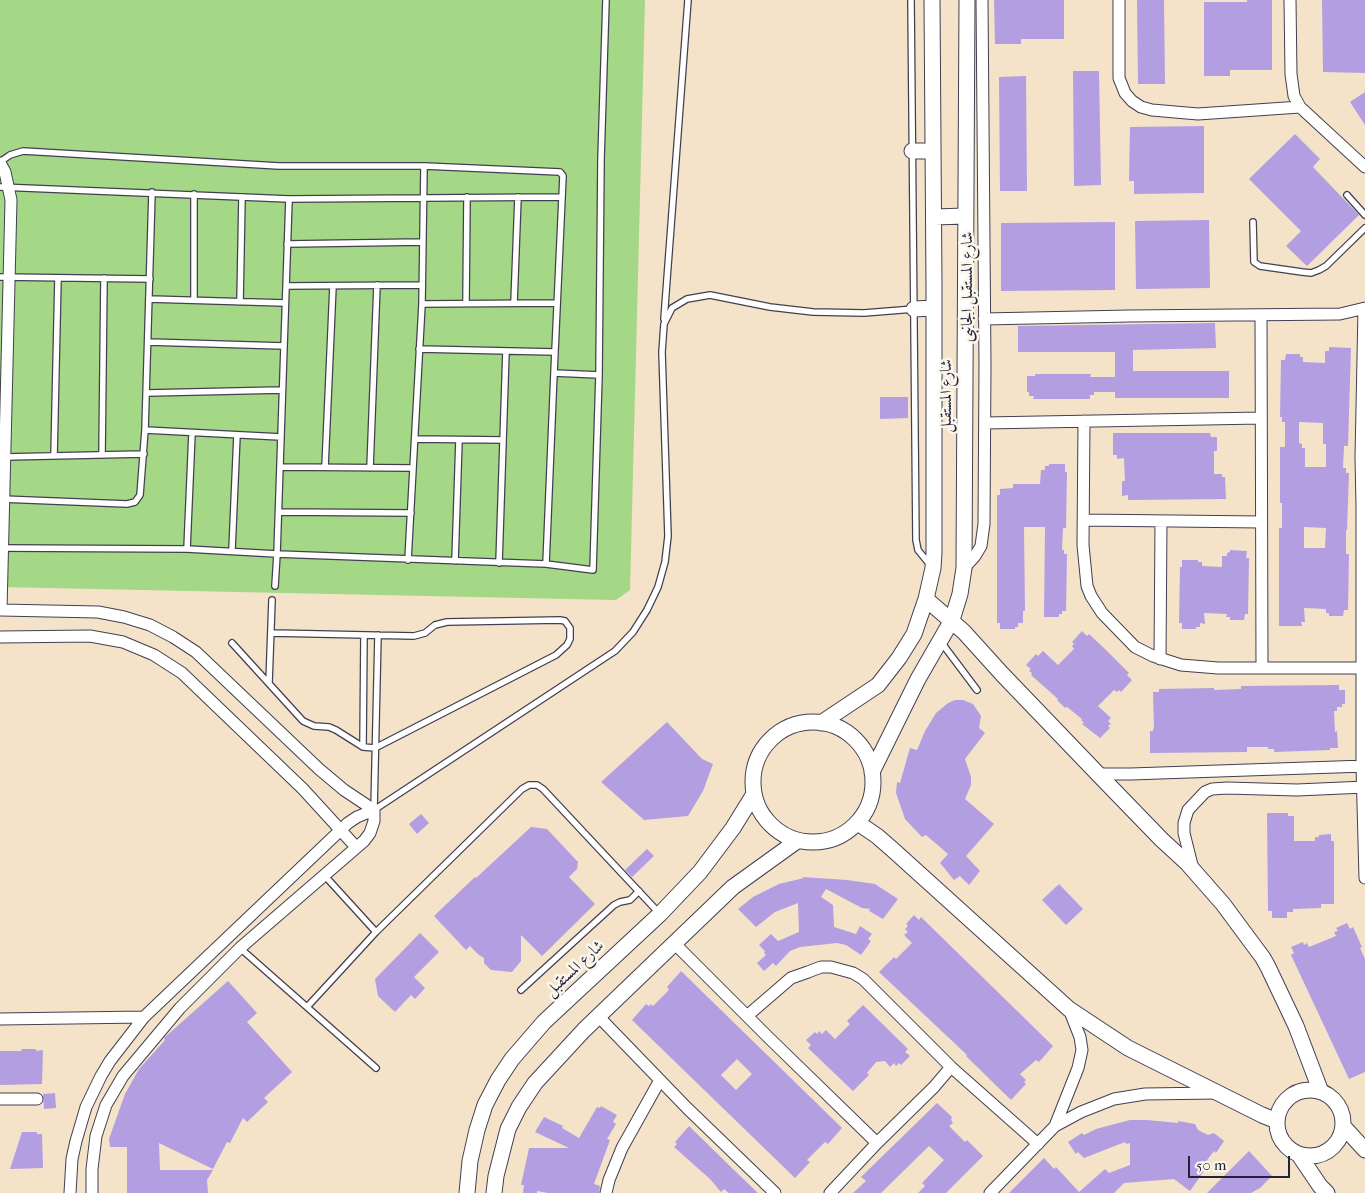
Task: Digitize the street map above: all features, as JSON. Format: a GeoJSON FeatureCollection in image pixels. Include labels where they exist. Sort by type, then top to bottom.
{"type":"FeatureCollection","features":[{"type":"Feature","properties":{"kind":"street","name":"شارع المستقبل"},"geometry":{"type":"LineString","coordinates":[[821,723],[878,685],[900,658],[914,634],[926,599],[933,568],[934,217],[932,0]]}},
{"type":"Feature","properties":{"kind":"street","name":"شارع المستقبل"},"geometry":{"type":"LineString","coordinates":[[872,772],[914,687],[952,620],[960,594],[964,568],[967,0]]}},
{"type":"Feature","properties":{"kind":"street","name":"شارع المستقبل الجانبى"},"geometry":{"type":"LineString","coordinates":[[964,568],[976,556],[984,524],[982,0]]}},
{"type":"Feature","properties":{"kind":"street"},"geometry":{"type":"LineString","coordinates":[[1119,0],[1119,78],[1125,93],[1132,101],[1142,107],[1152,110],[1198,114],[1300,107]]}},
{"type":"Feature","properties":{"kind":"street"},"geometry":{"type":"LineString","coordinates":[[1290,0],[1290,74],[1294,96],[1300,107],[1365,167]]}},
{"type":"Feature","properties":{"kind":"street"},"geometry":{"type":"LineString","coordinates":[[912,151],[932,151]]}},
{"type":"Feature","properties":{"kind":"street"},"geometry":{"type":"LineString","coordinates":[[0,163],[5,172],[4,187],[10,200],[5,277],[0,610],[98,612],[150,625],[174,637],[196,652],[319,769],[344,790],[374,810]]}},
{"type":"Feature","properties":{"kind":"street"},"geometry":{"type":"LineString","coordinates":[[934,217],[965,216]]}},
{"type":"Feature","properties":{"kind":"street"},"geometry":{"type":"LineString","coordinates":[[914,309],[934,308]]}},
{"type":"Feature","properties":{"kind":"street"},"geometry":{"type":"LineString","coordinates":[[984,319],[1340,314],[1365,308],[1361,668],[1365,878]]}},
{"type":"Feature","properties":{"kind":"street"},"geometry":{"type":"LineString","coordinates":[[1261,315],[1262,668]]}},
{"type":"Feature","properties":{"kind":"street"},"geometry":{"type":"LineString","coordinates":[[985,423],[1261,418]]}},
{"type":"Feature","properties":{"kind":"street"},"geometry":{"type":"LineString","coordinates":[[1084,421],[1084,565],[1091,596],[1102,613],[1135,647],[1160,659],[1181,665],[1218,668],[1361,668]]}},
{"type":"Feature","properties":{"kind":"street"},"geometry":{"type":"LineString","coordinates":[[1084,520],[1261,522]]}},
{"type":"Feature","properties":{"kind":"street"},"geometry":{"type":"LineString","coordinates":[[1160,659],[1161,521]]}},
{"type":"Feature","properties":{"kind":"street"},"geometry":{"type":"LineString","coordinates":[[926,599],[952,620],[1098,774],[1194,871],[1223,904],[1264,958],[1296,1026],[1321,1092]]}},
{"type":"Feature","properties":{"kind":"street"},"geometry":{"type":"LineString","coordinates":[[0,637],[90,636],[123,642],[154,655],[182,673],[303,790],[356,847]]}},
{"type":"Feature","properties":{"kind":"street"},"geometry":{"type":"LineString","coordinates":[[809,722],[835,726],[849,734],[864,752],[872,772],[871,799],[866,812],[858,823],[848,831],[837,838],[824,842],[797,841],[778,831],[760,811],[754,794],[755,767],[759,754],[767,743],[787,728],[809,722]]}},
{"type":"Feature","properties":{"kind":"street"},"geometry":{"type":"LineString","coordinates":[[1098,774],[1363,767]]}},
{"type":"Feature","properties":{"kind":"street"},"geometry":{"type":"LineString","coordinates":[[1194,871],[1184,833],[1184,822],[1188,810],[1204,792],[1212,789],[1227,788],[1297,790],[1364,786]]}},
{"type":"Feature","properties":{"kind":"street","name":"شارع المستقبل"},"geometry":{"type":"LineString","coordinates":[[467,1193],[470,1161],[477,1130],[490,1097],[512,1059],[544,1022],[660,914],[700,872],[733,828],[754,794]]}},
{"type":"Feature","properties":{"kind":"street"},"geometry":{"type":"LineString","coordinates":[[70,1193],[72,1159],[86,1107],[110,1061],[144,1017],[341,830],[356,817],[374,810]]}},
{"type":"Feature","properties":{"kind":"street"},"geometry":{"type":"LineString","coordinates":[[92,1193],[92,1169],[96,1136],[106,1105],[123,1076],[180,1008],[240,948],[325,876],[370,833],[374,821],[374,810]]}},
{"type":"Feature","properties":{"kind":"street"},"geometry":{"type":"LineString","coordinates":[[858,823],[892,849],[1069,1008],[1128,1048],[1218,1094],[1277,1121]]}},
{"type":"Feature","properties":{"kind":"street"},"geometry":{"type":"LineString","coordinates":[[494,1193],[508,1129],[519,1107],[536,1083],[584,1030],[734,887],[797,841]]}},
{"type":"Feature","properties":{"kind":"street"},"geometry":{"type":"LineString","coordinates":[[675,944],[877,1142]]}},
{"type":"Feature","properties":{"kind":"street"},"geometry":{"type":"LineString","coordinates":[[747,1016],[791,978],[821,967],[831,967],[853,973],[863,979],[951,1067],[1038,1144]]}},
{"type":"Feature","properties":{"kind":"street"},"geometry":{"type":"LineString","coordinates":[[1055,1126],[1078,1068],[1082,1050],[1080,1037],[1069,1008]]}},
{"type":"Feature","properties":{"kind":"street"},"geometry":{"type":"LineString","coordinates":[[0,1019],[144,1017]]}},
{"type":"Feature","properties":{"kind":"street"},"geometry":{"type":"LineString","coordinates":[[598,1017],[775,1193]]}},
{"type":"Feature","properties":{"kind":"street"},"geometry":{"type":"LineString","coordinates":[[830,1193],[877,1142],[934,1087],[951,1067]]}},
{"type":"Feature","properties":{"kind":"street"},"geometry":{"type":"LineString","coordinates":[[606,1193],[609,1180],[622,1148],[660,1080]]}},
{"type":"Feature","properties":{"kind":"street"},"geometry":{"type":"LineString","coordinates":[[1299,1155],[1316,1156],[1332,1149],[1338,1142],[1343,1126],[1343,1118],[1338,1105],[1333,1099],[1321,1092],[1308,1090],[1294,1094],[1283,1105],[1277,1121],[1280,1138],[1285,1145],[1299,1155],[1320,1191]]}},
{"type":"Feature","properties":{"kind":"street"},"geometry":{"type":"LineString","coordinates":[[990,1193],[1055,1126],[1081,1112],[1114,1099],[1145,1094],[1218,1094]]}},
{"type":"Feature","properties":{"kind":"street"},"geometry":{"type":"LineString","coordinates":[[0,1100],[37,1099]]}},
{"type":"Feature","properties":{"kind":"street"},"geometry":{"type":"LineString","coordinates":[[1343,1126],[1364,1145]]}},
{"type":"Feature","properties":{"kind":"lane"},"geometry":{"type":"LineString","coordinates":[[1,548],[232,550],[408,560],[546,564],[593,570],[599,374],[601,159],[606,0]]}},
{"type":"Feature","properties":{"kind":"lane"},"geometry":{"type":"LineString","coordinates":[[374,810],[615,651],[633,632],[647,610],[658,587],[663,570],[668,536],[662,352],[688,0]]}},
{"type":"Feature","properties":{"kind":"lane"},"geometry":{"type":"LineString","coordinates":[[911,0],[916,540],[918,550],[933,568]]}},
{"type":"Feature","properties":{"kind":"lane"},"geometry":{"type":"LineString","coordinates":[[0,163],[10,155],[24,151],[279,166],[424,166],[560,172],[563,176],[546,564]]}},
{"type":"Feature","properties":{"kind":"lane"},"geometry":{"type":"LineString","coordinates":[[408,560],[422,304],[424,166]]}},
{"type":"Feature","properties":{"kind":"lane"},"geometry":{"type":"LineString","coordinates":[[4,187],[289,199],[562,197]]}},
{"type":"Feature","properties":{"kind":"lane"},"geometry":{"type":"LineString","coordinates":[[2,499],[127,504],[135,502],[140,495],[147,393],[152,192]]}},
{"type":"Feature","properties":{"kind":"lane"},"geometry":{"type":"LineString","coordinates":[[194,194],[194,300]]}},
{"type":"Feature","properties":{"kind":"lane"},"geometry":{"type":"LineString","coordinates":[[1347,195],[1365,214]]}},
{"type":"Feature","properties":{"kind":"lane"},"geometry":{"type":"LineString","coordinates":[[240,302],[242,197]]}},
{"type":"Feature","properties":{"kind":"lane"},"geometry":{"type":"LineString","coordinates":[[466,304],[467,197]]}},
{"type":"Feature","properties":{"kind":"lane"},"geometry":{"type":"LineString","coordinates":[[514,303],[518,197]]}},
{"type":"Feature","properties":{"kind":"lane"},"geometry":{"type":"LineString","coordinates":[[274,586],[279,512],[289,199]]}},
{"type":"Feature","properties":{"kind":"lane"},"geometry":{"type":"LineString","coordinates":[[1253,222],[1254,262],[1260,266],[1311,273],[1326,266],[1365,228]]}},
{"type":"Feature","properties":{"kind":"lane"},"geometry":{"type":"LineString","coordinates":[[287,244],[423,242]]}},
{"type":"Feature","properties":{"kind":"lane"},"geometry":{"type":"LineString","coordinates":[[5,277],[150,279]]}},
{"type":"Feature","properties":{"kind":"lane"},"geometry":{"type":"LineString","coordinates":[[54,456],[58,278]]}},
{"type":"Feature","properties":{"kind":"lane"},"geometry":{"type":"LineString","coordinates":[[102,455],[104,278]]}},
{"type":"Feature","properties":{"kind":"lane"},"geometry":{"type":"LineString","coordinates":[[370,468],[377,285]]}},
{"type":"Feature","properties":{"kind":"lane"},"geometry":{"type":"LineString","coordinates":[[286,286],[422,285]]}},
{"type":"Feature","properties":{"kind":"lane"},"geometry":{"type":"LineString","coordinates":[[325,467],[333,286]]}},
{"type":"Feature","properties":{"kind":"lane"},"geometry":{"type":"LineString","coordinates":[[664,324],[672,308],[687,299],[710,295],[770,307],[813,312],[864,313],[914,309]]}},
{"type":"Feature","properties":{"kind":"lane"},"geometry":{"type":"LineString","coordinates":[[150,298],[285,303]]}},
{"type":"Feature","properties":{"kind":"lane"},"geometry":{"type":"LineString","coordinates":[[422,304],[557,303]]}},
{"type":"Feature","properties":{"kind":"lane"},"geometry":{"type":"LineString","coordinates":[[148,342],[284,346]]}},
{"type":"Feature","properties":{"kind":"lane"},"geometry":{"type":"LineString","coordinates":[[419,349],[555,352]]}},
{"type":"Feature","properties":{"kind":"lane"},"geometry":{"type":"LineString","coordinates":[[499,563],[506,351]]}},
{"type":"Feature","properties":{"kind":"lane"},"geometry":{"type":"LineString","coordinates":[[554,373],[599,374]]}},
{"type":"Feature","properties":{"kind":"lane"},"geometry":{"type":"LineString","coordinates":[[147,393],[282,390]]}},
{"type":"Feature","properties":{"kind":"lane"},"geometry":{"type":"LineString","coordinates":[[145,430],[281,437]]}},
{"type":"Feature","properties":{"kind":"lane"},"geometry":{"type":"LineString","coordinates":[[187,549],[192,433]]}},
{"type":"Feature","properties":{"kind":"lane"},"geometry":{"type":"LineString","coordinates":[[232,550],[237,435]]}},
{"type":"Feature","properties":{"kind":"lane"},"geometry":{"type":"LineString","coordinates":[[415,439],[503,440]]}},
{"type":"Feature","properties":{"kind":"lane"},"geometry":{"type":"LineString","coordinates":[[455,562],[459,440]]}},
{"type":"Feature","properties":{"kind":"lane"},"geometry":{"type":"LineString","coordinates":[[2,457],[144,454]]}},
{"type":"Feature","properties":{"kind":"lane"},"geometry":{"type":"LineString","coordinates":[[280,467],[413,468]]}},
{"type":"Feature","properties":{"kind":"lane"},"geometry":{"type":"LineString","coordinates":[[279,512],[411,514]]}},
{"type":"Feature","properties":{"kind":"lane"},"geometry":{"type":"LineString","coordinates":[[269,683],[272,600]]}},
{"type":"Feature","properties":{"kind":"lane"},"geometry":{"type":"LineString","coordinates":[[232,642],[303,721],[314,726],[329,727],[363,747],[375,748],[556,655],[570,639],[570,628],[564,621],[560,620],[447,622],[435,625],[420,635],[271,633]]}},
{"type":"Feature","properties":{"kind":"lane"},"geometry":{"type":"LineString","coordinates":[[363,747],[364,635]]}},
{"type":"Feature","properties":{"kind":"lane"},"geometry":{"type":"LineString","coordinates":[[374,810],[378,635]]}},
{"type":"Feature","properties":{"kind":"lane"},"geometry":{"type":"LineString","coordinates":[[940,641],[977,690]]}},
{"type":"Feature","properties":{"kind":"lane"},"geometry":{"type":"LineString","coordinates":[[306,1007],[376,932],[522,789],[529,785],[537,785],[543,789],[660,914]]}},
{"type":"Feature","properties":{"kind":"lane"},"geometry":{"type":"LineString","coordinates":[[325,876],[376,932]]}},
{"type":"Feature","properties":{"kind":"lane"},"geometry":{"type":"LineString","coordinates":[[521,990],[614,905],[630,900],[639,892]]}},
{"type":"Feature","properties":{"kind":"lane"},"geometry":{"type":"LineString","coordinates":[[240,948],[376,1068]]}},
{"type":"Feature","properties":{"kind":"green space"},"geometry":{"type":"Polygon","coordinates":[[[0,0],[645,0],[630,590],[616,600],[0,587],[0,0]]]}},
{"type":"Feature","properties":{"kind":"building"},"geometry":{"type":"Polygon","coordinates":[[[994,0],[1064,0],[1064,39],[1021,39],[1021,44],[995,44],[994,0]]]}},
{"type":"Feature","properties":{"kind":"building"},"geometry":{"type":"Polygon","coordinates":[[[1137,0],[1164,0],[1165,84],[1138,84],[1137,0]]]}},
{"type":"Feature","properties":{"kind":"building"},"geometry":{"type":"Polygon","coordinates":[[[1247,0],[1272,0],[1272,70],[1230,70],[1230,76],[1204,76],[1204,2],[1247,2],[1247,0]]]}},
{"type":"Feature","properties":{"kind":"building"},"geometry":{"type":"Polygon","coordinates":[[[1322,0],[1365,0],[1365,73],[1323,72],[1322,0]]]}},
{"type":"Feature","properties":{"kind":"building"},"geometry":{"type":"Polygon","coordinates":[[[1073,71],[1099,71],[1101,185],[1074,186],[1073,71]]]}},
{"type":"Feature","properties":{"kind":"building"},"geometry":{"type":"Polygon","coordinates":[[[1026,76],[1027,191],[1000,191],[999,77],[1026,76]]]}},
{"type":"Feature","properties":{"kind":"building"},"geometry":{"type":"Polygon","coordinates":[[[1365,92],[1365,125],[1350,102],[1365,92]]]}},
{"type":"Feature","properties":{"kind":"building"},"geometry":{"type":"Polygon","coordinates":[[[1204,126],[1204,193],[1134,194],[1134,181],[1129,181],[1130,127],[1204,126]]]}},
{"type":"Feature","properties":{"kind":"building"},"geometry":{"type":"Polygon","coordinates":[[[1295,134],[1320,159],[1313,167],[1359,215],[1307,266],[1286,246],[1301,231],[1249,179],[1295,134]]]}},
{"type":"Feature","properties":{"kind":"building"},"geometry":{"type":"Polygon","coordinates":[[[1209,220],[1210,288],[1136,289],[1135,221],[1209,220]]]}},
{"type":"Feature","properties":{"kind":"building"},"geometry":{"type":"Polygon","coordinates":[[[1115,222],[1115,290],[1001,291],[1001,223],[1115,222]]]}},
{"type":"Feature","properties":{"kind":"building"},"geometry":{"type":"Polygon","coordinates":[[[1215,323],[1216,348],[1133,350],[1133,371],[1229,371],[1229,398],[1115,398],[1115,392],[1094,392],[1094,395],[1090,395],[1090,399],[1033,399],[1034,396],[1029,396],[1029,392],[1027,392],[1027,376],[1035,376],[1035,374],[1091,374],[1090,377],[1115,377],[1115,352],[1018,352],[1018,326],[1215,323]]]}},
{"type":"Feature","properties":{"kind":"building"},"geometry":{"type":"Polygon","coordinates":[[[1329,347],[1351,348],[1348,446],[1344,446],[1343,468],[1346,468],[1346,473],[1349,473],[1346,530],[1346,554],[1349,554],[1348,610],[1344,610],[1343,616],[1329,616],[1329,613],[1326,613],[1326,609],[1304,608],[1305,622],[1301,622],[1302,626],[1279,626],[1279,528],[1282,528],[1280,447],[1285,447],[1285,422],[1282,422],[1282,417],[1280,417],[1281,360],[1285,360],[1286,354],[1300,354],[1300,357],[1303,357],[1303,362],[1325,363],[1325,351],[1329,351],[1329,347]],[[1299,422],[1299,443],[1302,444],[1302,448],[1305,448],[1305,467],[1326,467],[1326,444],[1323,444],[1323,423],[1299,422]],[[1304,527],[1304,548],[1325,548],[1326,528],[1304,527]]]}},
{"type":"Feature","properties":{"kind":"building"},"geometry":{"type":"Polygon","coordinates":[[[880,397],[908,397],[908,418],[880,419],[880,397]]]}},
{"type":"Feature","properties":{"kind":"building"},"geometry":{"type":"Polygon","coordinates":[[[1113,433],[1210,433],[1211,437],[1217,437],[1217,451],[1214,451],[1214,474],[1222,474],[1222,477],[1225,477],[1226,499],[1128,500],[1128,495],[1122,496],[1122,481],[1125,481],[1124,458],[1117,459],[1117,455],[1113,455],[1113,433]]]}},
{"type":"Feature","properties":{"kind":"building"},"geometry":{"type":"Polygon","coordinates":[[[1049,464],[1065,464],[1065,472],[1067,472],[1066,528],[1063,528],[1062,550],[1064,550],[1064,554],[1067,554],[1066,611],[1062,611],[1059,617],[1044,617],[1045,527],[1024,527],[1025,611],[1023,611],[1023,623],[1018,623],[1018,627],[1015,627],[1015,629],[1000,629],[1000,623],[997,623],[997,495],[1000,495],[1000,489],[1013,488],[1013,484],[1040,484],[1041,470],[1045,470],[1045,466],[1049,466],[1049,464]]]}},
{"type":"Feature","properties":{"kind":"building"},"geometry":{"type":"Polygon","coordinates":[[[1230,550],[1247,551],[1246,558],[1249,558],[1248,614],[1245,614],[1244,620],[1230,620],[1230,617],[1226,617],[1227,614],[1204,613],[1205,624],[1200,623],[1200,627],[1196,627],[1196,629],[1182,629],[1182,623],[1179,623],[1180,567],[1182,567],[1182,560],[1198,560],[1198,562],[1202,562],[1202,566],[1222,567],[1222,556],[1227,556],[1230,550]]]}},
{"type":"Feature","properties":{"kind":"building"},"geometry":{"type":"Polygon","coordinates":[[[1082,631],[1087,636],[1089,634],[1105,649],[1129,673],[1127,675],[1132,680],[1121,692],[1114,690],[1098,706],[1111,718],[1108,721],[1111,724],[1108,726],[1110,728],[1100,738],[1082,724],[1084,723],[1082,719],[1067,707],[1065,708],[1058,699],[1031,675],[1032,673],[1029,671],[1031,669],[1026,665],[1036,654],[1038,656],[1043,651],[1058,665],[1074,649],[1072,642],[1082,631]]]}},
{"type":"Feature","properties":{"kind":"building"},"geometry":{"type":"Polygon","coordinates":[[[1339,685],[1339,690],[1345,690],[1345,704],[1342,704],[1342,707],[1337,707],[1337,711],[1334,711],[1338,748],[1274,752],[1274,749],[1268,749],[1268,747],[1247,747],[1247,752],[1150,753],[1150,731],[1153,731],[1154,727],[1153,692],[1159,692],[1159,689],[1214,688],[1214,690],[1241,689],[1241,686],[1339,685]]]}},
{"type":"Feature","properties":{"kind":"building"},"geometry":{"type":"Polygon","coordinates":[[[955,700],[963,700],[973,704],[981,716],[979,728],[985,733],[965,759],[971,777],[971,785],[965,799],[994,824],[966,856],[980,871],[969,885],[960,876],[954,880],[940,863],[948,854],[926,835],[922,837],[905,819],[896,793],[897,782],[900,783],[910,748],[917,750],[925,731],[936,713],[955,700]]]}},
{"type":"Feature","properties":{"kind":"building"},"geometry":{"type":"Polygon","coordinates":[[[667,722],[702,759],[713,764],[703,791],[688,816],[644,820],[601,782],[667,722]]]}},
{"type":"Feature","properties":{"kind":"building"},"geometry":{"type":"Polygon","coordinates":[[[1267,813],[1288,813],[1288,816],[1294,816],[1294,841],[1315,841],[1315,837],[1319,837],[1319,835],[1331,834],[1331,841],[1334,841],[1334,904],[1321,904],[1321,908],[1293,909],[1293,912],[1287,912],[1287,918],[1272,918],[1272,911],[1268,911],[1267,813]]]}},
{"type":"Feature","properties":{"kind":"building"},"geometry":{"type":"Polygon","coordinates":[[[421,814],[429,823],[417,834],[409,824],[421,814]]]}},
{"type":"Feature","properties":{"kind":"building"},"geometry":{"type":"Polygon","coordinates":[[[531,827],[547,829],[578,862],[577,869],[569,877],[595,904],[542,956],[521,935],[521,961],[512,972],[491,970],[484,963],[484,958],[470,946],[466,950],[434,916],[531,827]]]}},
{"type":"Feature","properties":{"kind":"building"},"geometry":{"type":"Polygon","coordinates":[[[647,849],[654,856],[632,877],[625,870],[647,849]]]}},
{"type":"Feature","properties":{"kind":"building"},"geometry":{"type":"Polygon","coordinates":[[[802,877],[875,884],[898,899],[883,919],[869,911],[870,909],[862,908],[826,889],[821,897],[833,905],[834,927],[856,934],[860,926],[872,934],[868,939],[871,941],[861,955],[846,945],[837,943],[800,947],[790,951],[776,966],[773,963],[764,971],[757,963],[766,955],[759,945],[771,934],[778,941],[799,932],[798,903],[775,912],[756,927],[738,909],[753,897],[779,884],[804,878],[802,877]]]}},
{"type":"Feature","properties":{"kind":"building"},"geometry":{"type":"Polygon","coordinates":[[[1059,884],[1083,909],[1066,925],[1042,900],[1059,884]]]}},
{"type":"Feature","properties":{"kind":"building"},"geometry":{"type":"Polygon","coordinates":[[[914,915],[919,920],[921,917],[1053,1046],[1039,1062],[1036,1060],[1020,1074],[1026,1080],[1024,1082],[1026,1084],[1011,1100],[967,1055],[879,972],[912,943],[904,935],[908,932],[905,929],[908,926],[906,924],[914,915]]]}},
{"type":"Feature","properties":{"kind":"building"},"geometry":{"type":"Polygon","coordinates":[[[1347,923],[1350,929],[1353,927],[1365,959],[1365,1072],[1349,1079],[1291,955],[1294,953],[1291,947],[1303,942],[1304,945],[1307,943],[1309,947],[1336,936],[1334,932],[1338,931],[1336,928],[1347,923]]]}},
{"type":"Feature","properties":{"kind":"building"},"geometry":{"type":"Polygon","coordinates":[[[420,933],[439,952],[414,977],[425,988],[415,999],[411,995],[395,1012],[378,996],[375,979],[420,933]]]}},
{"type":"Feature","properties":{"kind":"building"},"geometry":{"type":"Polygon","coordinates":[[[681,971],[842,1128],[828,1144],[825,1142],[807,1160],[810,1162],[795,1178],[632,1020],[646,1004],[653,1006],[669,990],[667,987],[681,971]],[[737,1059],[721,1075],[736,1090],[752,1074],[737,1059]]]}},
{"type":"Feature","properties":{"kind":"building"},"geometry":{"type":"Polygon","coordinates":[[[228,981],[257,1013],[247,1022],[292,1072],[264,1098],[268,1102],[247,1122],[243,1118],[230,1143],[227,1142],[213,1169],[159,1143],[160,1170],[213,1170],[207,1180],[208,1193],[127,1193],[127,1147],[110,1147],[109,1139],[125,1094],[139,1069],[165,1040],[164,1038],[228,981]]]}},
{"type":"Feature","properties":{"kind":"building"},"geometry":{"type":"Polygon","coordinates":[[[863,1005],[908,1049],[905,1052],[910,1056],[901,1065],[899,1063],[896,1066],[894,1063],[890,1067],[885,1061],[876,1062],[867,1073],[869,1075],[853,1091],[808,1048],[811,1045],[806,1040],[815,1032],[817,1034],[819,1031],[822,1034],[826,1030],[835,1039],[850,1024],[847,1021],[863,1005]]]}},
{"type":"Feature","properties":{"kind":"building"},"geometry":{"type":"Polygon","coordinates":[[[22,1049],[43,1050],[42,1084],[0,1085],[0,1051],[21,1051],[22,1049]]]}},
{"type":"Feature","properties":{"kind":"building"},"geometry":{"type":"Polygon","coordinates":[[[55,1093],[56,1108],[44,1109],[43,1094],[55,1093]]]}},
{"type":"Feature","properties":{"kind":"building"},"geometry":{"type":"Polygon","coordinates":[[[937,1103],[952,1117],[953,1123],[949,1126],[983,1156],[946,1193],[918,1193],[925,1186],[922,1183],[944,1160],[929,1146],[881,1193],[853,1193],[866,1181],[861,1177],[937,1103]]]}},
{"type":"Feature","properties":{"kind":"building"},"geometry":{"type":"Polygon","coordinates":[[[601,1106],[617,1115],[613,1122],[616,1124],[607,1139],[610,1140],[594,1184],[600,1186],[599,1193],[548,1193],[537,1191],[537,1193],[523,1193],[524,1185],[521,1185],[529,1148],[569,1148],[535,1132],[544,1117],[563,1126],[562,1128],[579,1138],[597,1107],[600,1108],[601,1106]]]}},
{"type":"Feature","properties":{"kind":"building"},"geometry":{"type":"Polygon","coordinates":[[[1130,1120],[1178,1123],[1178,1121],[1195,1124],[1198,1130],[1208,1135],[1214,1133],[1224,1141],[1216,1153],[1214,1151],[1201,1168],[1204,1171],[1190,1191],[1174,1179],[1124,1183],[1114,1193],[1009,1193],[1044,1158],[1054,1169],[1056,1167],[1079,1192],[1105,1169],[1109,1173],[1130,1165],[1130,1143],[1126,1144],[1125,1142],[1084,1158],[1078,1152],[1076,1154],[1068,1142],[1082,1133],[1084,1135],[1096,1129],[1130,1120]]]}},
{"type":"Feature","properties":{"kind":"building"},"geometry":{"type":"Polygon","coordinates":[[[689,1126],[758,1193],[729,1193],[724,1189],[721,1192],[710,1179],[674,1147],[677,1144],[675,1142],[689,1126]]]}},
{"type":"Feature","properties":{"kind":"building"},"geometry":{"type":"Polygon","coordinates":[[[22,1132],[42,1134],[43,1168],[10,1169],[22,1132]]]}},
{"type":"Feature","properties":{"kind":"building"},"geometry":{"type":"Polygon","coordinates":[[[1249,1151],[1272,1176],[1260,1188],[1251,1193],[1207,1193],[1249,1151]]]}}]}
